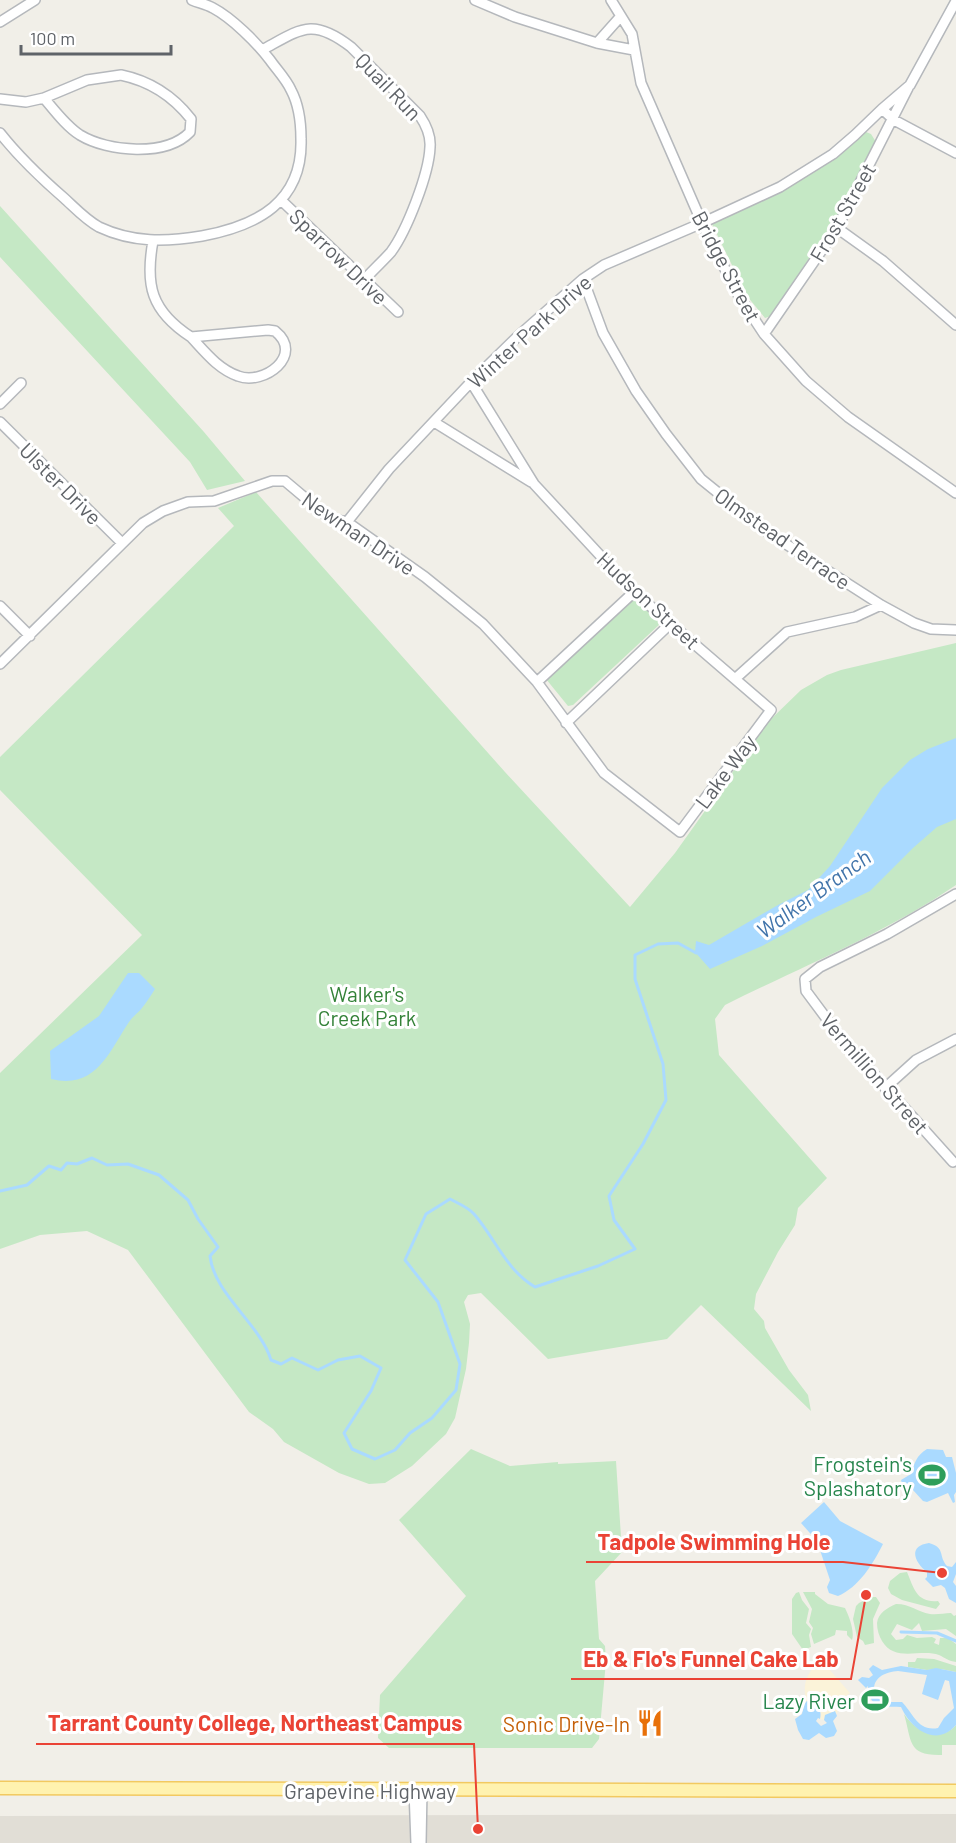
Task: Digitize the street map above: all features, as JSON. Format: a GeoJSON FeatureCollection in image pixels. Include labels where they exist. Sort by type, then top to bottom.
{"type":"FeatureCollection","features":[{"type":"Feature","properties":{"kind":"main road","name":"Grapevine Highway"},"geometry":{"type":"LineString","coordinates":[[0,1788],[956,1791]]}},
{"type":"Feature","properties":{"kind":"street"},"geometry":{"type":"LineString","coordinates":[[0,22],[35,0]]}},
{"type":"Feature","properties":{"kind":"street"},"geometry":{"type":"LineString","coordinates":[[0,133],[35,171],[86,219],[97,226],[127,237],[172,241],[225,232],[269,211],[295,181],[299,167],[301,154],[299,112],[291,90],[262,50],[215,4],[192,0]]}},
{"type":"Feature","properties":{"kind":"street"},"geometry":{"type":"LineString","coordinates":[[475,0],[516,17],[597,43],[634,50]]}},
{"type":"Feature","properties":{"kind":"street","name":"Bridge Street"},"geometry":{"type":"LineString","coordinates":[[611,0],[632,34],[641,83],[702,223],[737,293],[764,334],[806,381],[848,417],[956,493]]}},
{"type":"Feature","properties":{"kind":"street","name":"Winter Park Drive"},"geometry":{"type":"LineString","coordinates":[[346,522],[389,469],[471,382],[516,338],[583,279],[604,265],[780,187],[818,163],[855,135],[910,85],[955,4]]}},
{"type":"Feature","properties":{"kind":"street"},"geometry":{"type":"LineString","coordinates":[[597,43],[621,16]]}},
{"type":"Feature","properties":{"kind":"street","name":"Quail Run"},"geometry":{"type":"LineString","coordinates":[[262,50],[302,29],[322,30],[351,47],[420,116],[425,124],[430,146],[422,184],[404,228],[391,251],[365,279]]}},
{"type":"Feature","properties":{"kind":"street"},"geometry":{"type":"LineString","coordinates":[[0,100],[26,102],[44,98],[87,80],[121,75],[156,87],[192,119],[192,126],[183,140],[169,146],[128,149],[111,147],[81,136],[69,127],[44,98]]}},
{"type":"Feature","properties":{"kind":"street","name":"Frost Street"},"geometry":{"type":"LineString","coordinates":[[764,334],[837,228],[910,85]]}},
{"type":"Feature","properties":{"kind":"street"},"geometry":{"type":"LineString","coordinates":[[882,109],[894,120],[956,153]]}},
{"type":"Feature","properties":{"kind":"street","name":"Sparrow Drive"},"geometry":{"type":"LineString","coordinates":[[280,200],[398,312]]}},
{"type":"Feature","properties":{"kind":"street"},"geometry":{"type":"LineString","coordinates":[[837,228],[883,261],[956,324]]}},
{"type":"Feature","properties":{"kind":"street"},"geometry":{"type":"LineString","coordinates":[[153,241],[149,280],[154,297],[170,320],[191,337],[220,367],[240,377],[264,376],[279,365],[287,349],[280,335],[268,330],[191,337]]}},
{"type":"Feature","properties":{"kind":"street","name":"Olmstead Terrace"},"geometry":{"type":"LineString","coordinates":[[583,279],[603,333],[636,391],[701,479],[764,530],[881,605]]}},
{"type":"Feature","properties":{"kind":"street","name":"Hudson Street"},"geometry":{"type":"LineString","coordinates":[[471,382],[534,484],[634,592],[771,710]]}},
{"type":"Feature","properties":{"kind":"street"},"geometry":{"type":"LineString","coordinates":[[0,404],[21,383]]}},
{"type":"Feature","properties":{"kind":"street","name":"Ulster Drive"},"geometry":{"type":"LineString","coordinates":[[0,422],[122,543]]}},
{"type":"Feature","properties":{"kind":"street","name":"Hudson Street"},"geometry":{"type":"LineString","coordinates":[[434,422],[534,484]]}},
{"type":"Feature","properties":{"kind":"street","name":"Newman Drive"},"geometry":{"type":"LineString","coordinates":[[0,664],[143,523],[163,511],[188,502],[214,501],[272,481],[285,482],[329,518],[346,522],[425,577],[483,624],[537,681],[604,773],[680,832]]}},
{"type":"Feature","properties":{"kind":"street"},"geometry":{"type":"LineString","coordinates":[[537,681],[634,592]]}},
{"type":"Feature","properties":{"kind":"street"},"geometry":{"type":"LineString","coordinates":[[736,678],[787,632],[855,617],[881,605],[931,629],[956,630]]}},
{"type":"Feature","properties":{"kind":"street"},"geometry":{"type":"LineString","coordinates":[[0,606],[30,636]]}},
{"type":"Feature","properties":{"kind":"street"},"geometry":{"type":"LineString","coordinates":[[566,723],[670,624]]}},
{"type":"Feature","properties":{"kind":"street","name":"Lake Way"},"geometry":{"type":"LineString","coordinates":[[680,832],[771,710]]}},
{"type":"Feature","properties":{"kind":"street","name":"Vermillion Street"},"geometry":{"type":"LineString","coordinates":[[953,1162],[885,1088],[818,1007],[806,991],[805,979],[820,968],[887,934],[956,894]]}},
{"type":"Feature","properties":{"kind":"street"},"geometry":{"type":"LineString","coordinates":[[885,1088],[916,1060],[956,1039]]}},
{"type":"Feature","properties":{"kind":"street"},"geometry":{"type":"LineString","coordinates":[[416,1843],[418,1790]]}},
{"type":"Feature","properties":{"kind":"street"},"geometry":{"type":"LineString","coordinates":[[418,1790],[421,1843]]}},
{"type":"Feature","properties":{"kind":"shaded area"},"geometry":{"type":"Polygon","coordinates":[[[956,1814],[956,1843],[0,1843],[0,1816],[956,1814]]]}},
{"type":"Feature","properties":{"kind":"green space"},"geometry":{"type":"Polygon","coordinates":[[[866,132],[871,134],[876,142],[841,210],[771,316],[765,318],[747,296],[712,224],[790,187],[821,167],[866,132]]]}},
{"type":"Feature","properties":{"kind":"green space"},"geometry":{"type":"Polygon","coordinates":[[[0,206],[204,432],[245,481],[207,490],[190,462],[0,257],[0,206]]]}},
{"type":"Feature","properties":{"kind":"green space","name":"Walker's Creek Park"},"geometry":{"type":"Polygon","coordinates":[[[256,492],[505,772],[630,907],[675,853],[769,721],[801,690],[841,670],[956,643],[956,885],[929,903],[872,934],[725,1005],[715,1019],[719,1055],[827,1178],[798,1208],[795,1225],[756,1294],[754,1309],[764,1321],[765,1328],[789,1370],[808,1395],[811,1411],[701,1305],[667,1339],[548,1359],[481,1293],[468,1295],[464,1302],[470,1324],[469,1343],[466,1369],[455,1418],[446,1434],[412,1466],[385,1483],[369,1484],[339,1473],[284,1442],[273,1429],[249,1412],[128,1250],[87,1231],[40,1235],[0,1249],[0,1073],[142,935],[0,790],[0,757],[234,526],[218,508],[256,492]]]}},
{"type":"Feature","properties":{"kind":"green space"},"geometry":{"type":"Polygon","coordinates":[[[633,597],[657,616],[661,623],[573,705],[568,706],[546,679],[633,597]]]}},
{"type":"Feature","properties":{"kind":"green space"},"geometry":{"type":"Polygon","coordinates":[[[471,1449],[510,1466],[616,1461],[622,1552],[595,1581],[599,1639],[605,1646],[606,1661],[599,1739],[592,1748],[389,1748],[378,1738],[380,1695],[466,1596],[399,1520],[471,1449]]]}},
{"type":"Feature","properties":{"kind":"green space"},"geometry":{"type":"Polygon","coordinates":[[[907,1572],[917,1594],[925,1600],[938,1601],[940,1604],[936,1609],[902,1600],[891,1594],[888,1588],[890,1581],[900,1573],[907,1572]]]}},
{"type":"Feature","properties":{"kind":"green space"},"geometry":{"type":"Polygon","coordinates":[[[799,1592],[809,1609],[806,1623],[811,1629],[809,1635],[811,1647],[803,1650],[792,1634],[792,1599],[799,1592]]]}},
{"type":"Feature","properties":{"kind":"green space"},"geometry":{"type":"Polygon","coordinates":[[[803,1592],[815,1592],[828,1604],[845,1608],[852,1628],[852,1640],[847,1635],[847,1631],[836,1630],[835,1635],[814,1644],[811,1634],[813,1628],[809,1622],[812,1609],[803,1592]]]}},
{"type":"Feature","properties":{"kind":"green space"},"geometry":{"type":"Polygon","coordinates":[[[876,1597],[880,1603],[873,1619],[874,1643],[865,1645],[857,1637],[853,1619],[856,1606],[863,1601],[866,1603],[866,1599],[876,1597]]]}},
{"type":"Feature","properties":{"kind":"green space"},"geometry":{"type":"Polygon","coordinates":[[[896,1604],[906,1605],[930,1614],[951,1613],[956,1615],[956,1636],[946,1629],[922,1631],[919,1623],[912,1630],[897,1624],[891,1634],[896,1640],[903,1639],[907,1635],[917,1638],[932,1637],[936,1639],[934,1643],[939,1645],[940,1638],[948,1638],[956,1644],[956,1662],[932,1653],[901,1653],[887,1648],[880,1637],[877,1623],[886,1609],[896,1604]]]}},
{"type":"Feature","properties":{"kind":"green space"},"geometry":{"type":"Polygon","coordinates":[[[917,1658],[934,1659],[956,1666],[956,1672],[908,1667],[908,1662],[915,1662],[917,1658]]]}},
{"type":"Feature","properties":{"kind":"green space"},"geometry":{"type":"Polygon","coordinates":[[[904,1714],[915,1726],[928,1733],[943,1733],[956,1725],[956,1745],[942,1745],[942,1755],[922,1753],[917,1750],[910,1739],[904,1714]]]}},
{"type":"Feature","properties":{"kind":"sand"},"geometry":{"type":"Polygon","coordinates":[[[821,1660],[850,1693],[841,1702],[837,1714],[835,1711],[825,1715],[824,1720],[820,1719],[821,1713],[812,1701],[807,1701],[804,1705],[799,1702],[806,1698],[805,1687],[808,1677],[821,1660]]]}},
{"type":"Feature","properties":{"kind":"water"},"geometry":{"type":"Polygon","coordinates":[[[956,738],[956,819],[937,827],[870,891],[762,946],[710,969],[695,952],[696,941],[709,945],[808,890],[830,866],[882,788],[910,760],[928,749],[956,738]]]}},
{"type":"Feature","properties":{"kind":"water"},"geometry":{"type":"Polygon","coordinates":[[[128,973],[139,973],[155,989],[144,1006],[129,1022],[107,1056],[90,1074],[66,1081],[51,1079],[50,1051],[99,1016],[128,973]]]}},
{"type":"Feature","properties":{"kind":"water","name":"Frogstein's Splashatory"},"geometry":{"type":"Polygon","coordinates":[[[927,1449],[943,1450],[946,1457],[952,1457],[956,1473],[955,1502],[953,1503],[948,1493],[927,1502],[923,1501],[913,1490],[906,1489],[903,1485],[901,1480],[911,1474],[918,1457],[927,1449]]]}},
{"type":"Feature","properties":{"kind":"water"},"geometry":{"type":"Polygon","coordinates":[[[824,1502],[840,1521],[883,1544],[859,1581],[838,1596],[829,1593],[827,1587],[830,1580],[817,1541],[801,1523],[824,1502]]]}},
{"type":"Feature","properties":{"kind":"water"},"geometry":{"type":"Polygon","coordinates":[[[929,1543],[938,1547],[947,1566],[952,1567],[956,1562],[953,1582],[956,1586],[956,1603],[949,1599],[945,1588],[941,1585],[933,1587],[925,1579],[927,1572],[919,1564],[915,1555],[918,1548],[929,1543]]]}},
{"type":"Feature","properties":{"kind":"water","name":"Lazy River"},"geometry":{"type":"Polygon","coordinates":[[[873,1665],[882,1670],[901,1666],[927,1670],[936,1668],[956,1672],[956,1725],[948,1732],[932,1735],[925,1733],[911,1722],[901,1707],[878,1706],[871,1700],[868,1686],[866,1688],[858,1680],[873,1675],[869,1669],[873,1665]],[[898,1671],[887,1673],[879,1678],[874,1686],[876,1697],[884,1702],[902,1702],[917,1721],[925,1727],[938,1728],[954,1708],[949,1681],[945,1680],[938,1700],[922,1694],[927,1675],[898,1671]]]}},
{"type":"Feature","properties":{"kind":"water"},"geometry":{"type":"Polygon","coordinates":[[[807,1701],[818,1707],[820,1719],[816,1721],[821,1726],[827,1723],[824,1720],[825,1715],[835,1711],[837,1716],[833,1721],[837,1731],[834,1736],[826,1738],[819,1733],[809,1740],[803,1739],[795,1719],[802,1714],[807,1701]]]}},
{"type":"Feature","properties":{"kind":"waterway","name":"Walker Branch"},"geometry":{"type":"LineString","coordinates":[[0,1191],[27,1185],[49,1166],[61,1170],[67,1163],[77,1164],[92,1158],[107,1165],[128,1164],[159,1175],[188,1200],[218,1247],[210,1256],[213,1270],[228,1296],[257,1334],[271,1360],[281,1364],[292,1358],[318,1370],[338,1360],[360,1356],[381,1368],[371,1391],[344,1433],[352,1449],[375,1459],[395,1450],[410,1433],[432,1418],[456,1390],[460,1364],[438,1302],[405,1260],[426,1214],[450,1199],[469,1209],[508,1263],[535,1287],[598,1266],[635,1249],[614,1220],[609,1196],[643,1144],[666,1100],[663,1064],[635,979],[635,955],[658,944],[678,943],[696,953]]}},
{"type":"Feature","properties":{"kind":"waterway"},"geometry":{"type":"LineString","coordinates":[[901,1632],[937,1633],[956,1641]]}},
{"type":"Feature","properties":{"kind":"place","name":"Frogstein's Splashatory"},"geometry":{"type":"Point","coordinates":[932,1475]}},
{"type":"Feature","properties":{"kind":"place","name":"Tadpole Swimming Hole"},"geometry":{"type":"Point","coordinates":[942,1573]}},
{"type":"Feature","properties":{"kind":"place","name":"Eb & Flo's Funnel Cake Lab"},"geometry":{"type":"Point","coordinates":[866,1595]}},
{"type":"Feature","properties":{"kind":"place","name":"Lazy River"},"geometry":{"type":"Point","coordinates":[875,1700]}},
{"type":"Feature","properties":{"kind":"place","name":"Sonic Drive-In"},"geometry":{"type":"Point","coordinates":[650,1723]}},
{"type":"Feature","properties":{"kind":"place","name":"Tarrant County College, Northeast Campus"},"geometry":{"type":"Point","coordinates":[478,1829]}}]}
